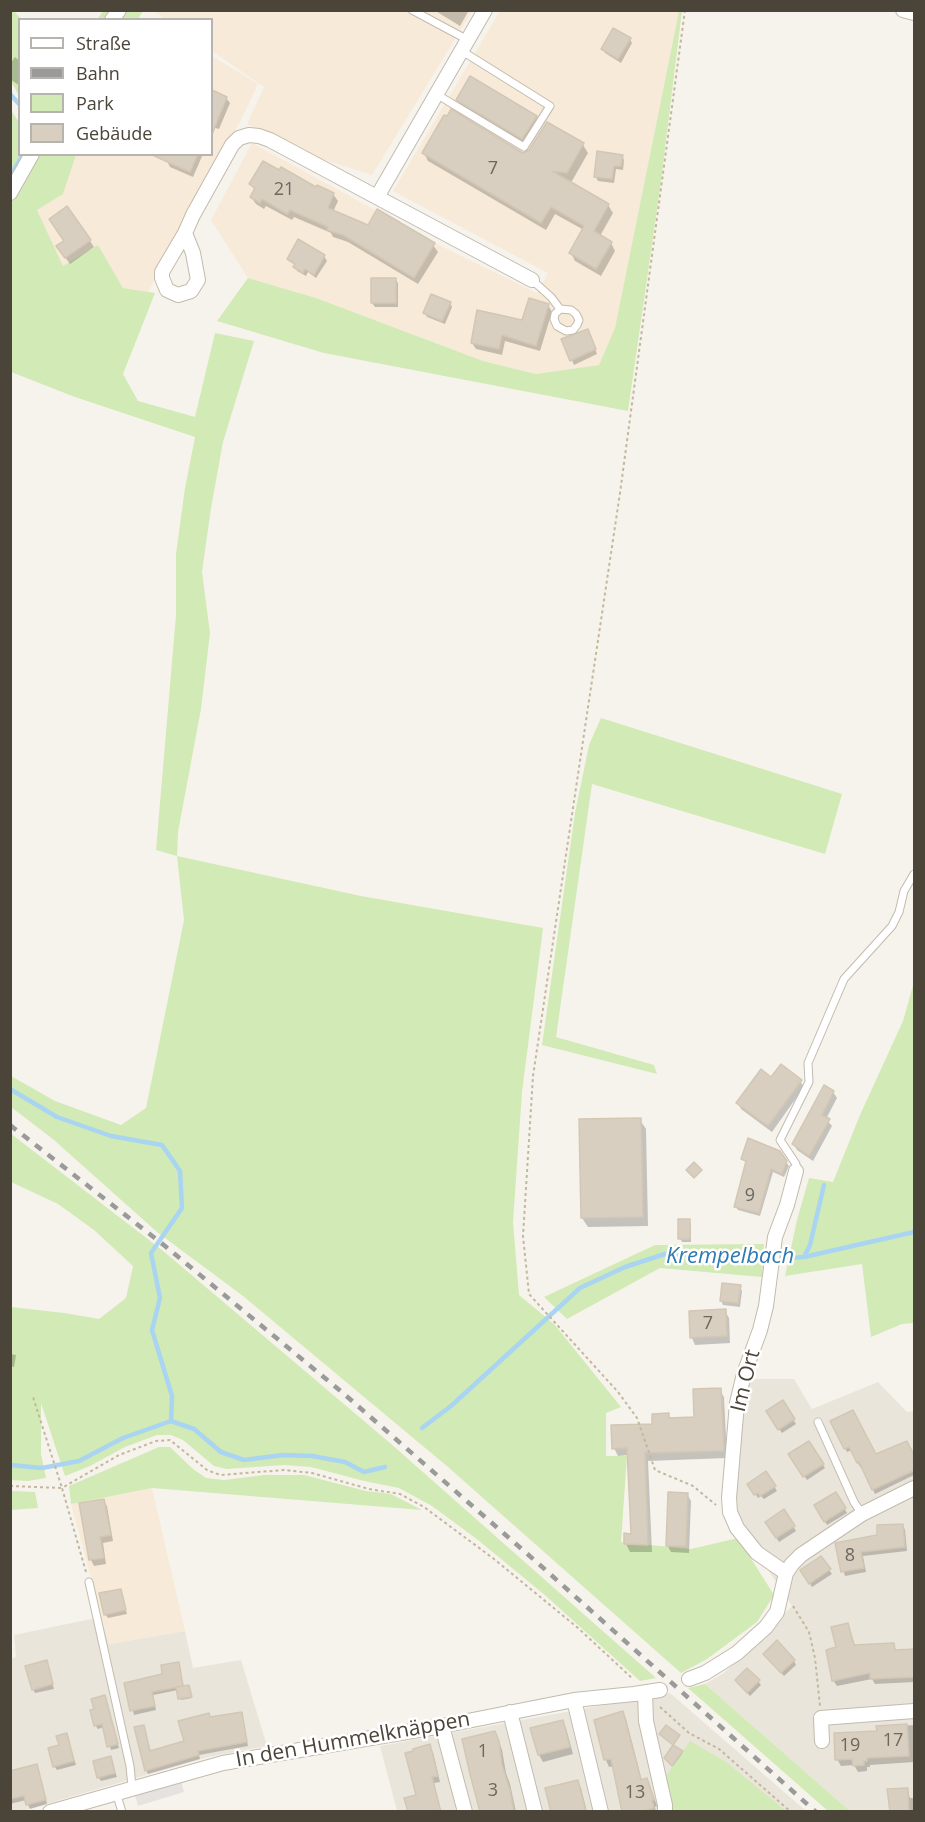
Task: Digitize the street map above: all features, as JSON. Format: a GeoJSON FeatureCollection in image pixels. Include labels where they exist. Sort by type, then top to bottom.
{"type":"FeatureCollection","features":[{"type":"Feature","properties":{"kind":"street"},"geometry":{"type":"LineString","coordinates":[[377,197],[485,10]]}},
{"type":"Feature","properties":{"kind":"street"},"geometry":{"type":"LineString","coordinates":[[903,10],[915,14]]}},
{"type":"Feature","properties":{"kind":"street"},"geometry":{"type":"LineString","coordinates":[[185,233],[232,145],[239,138],[249,135],[270,140],[532,280]]}},
{"type":"Feature","properties":{"kind":"street"},"geometry":{"type":"LineString","coordinates":[[10,193],[31,156]]}},
{"type":"Feature","properties":{"kind":"street","name":"Im Ort"},"geometry":{"type":"LineString","coordinates":[[730,1512],[737,1403],[764,1314],[775,1237],[796,1171]]}},
{"type":"Feature","properties":{"kind":"street"},"geometry":{"type":"LineString","coordinates":[[689,1679],[705,1673],[737,1653],[766,1628],[777,1612],[786,1573],[801,1555],[862,1514],[915,1488]]}},
{"type":"Feature","properties":{"kind":"street"},"geometry":{"type":"LineString","coordinates":[[730,1512],[737,1528],[757,1553],[786,1573]]}},
{"type":"Feature","properties":{"kind":"street","name":"In den Hummelknäppen"},"geometry":{"type":"LineString","coordinates":[[53,1811],[223,1763],[442,1726],[573,1700],[660,1690]]}},
{"type":"Feature","properties":{"kind":"street"},"geometry":{"type":"LineString","coordinates":[[645,1693],[646,1721],[665,1812]]}},
{"type":"Feature","properties":{"kind":"street"},"geometry":{"type":"LineString","coordinates":[[573,1700],[601,1812]]}},
{"type":"Feature","properties":{"kind":"street"},"geometry":{"type":"LineString","coordinates":[[822,1741],[820,1718],[915,1711]]}},
{"type":"Feature","properties":{"kind":"street"},"geometry":{"type":"LineString","coordinates":[[510,1712],[535,1812]]}},
{"type":"Feature","properties":{"kind":"street"},"geometry":{"type":"LineString","coordinates":[[442,1726],[465,1812]]}},
{"type":"Feature","properties":{"kind":"lane"},"geometry":{"type":"LineString","coordinates":[[412,10],[550,106],[524,147],[436,94]]}},
{"type":"Feature","properties":{"kind":"lane"},"geometry":{"type":"LineString","coordinates":[[532,280],[551,297],[560,309]]}},
{"type":"Feature","properties":{"kind":"lane"},"geometry":{"type":"LineString","coordinates":[[796,1171],[796,1164],[780,1140],[809,1082],[808,1063],[844,979],[892,926],[899,912],[904,891],[915,874]]}},
{"type":"Feature","properties":{"kind":"lane"},"geometry":{"type":"LineString","coordinates":[[819,1422],[854,1502],[862,1514]]}},
{"type":"Feature","properties":{"kind":"lane"},"geometry":{"type":"LineString","coordinates":[[89,1582],[130,1766],[132,1787]]}},
{"type":"Feature","properties":{"kind":"lane"},"geometry":{"type":"LineString","coordinates":[[116,1792],[122,1812]]}},
{"type":"Feature","properties":{"kind":"path"},"geometry":{"type":"LineString","coordinates":[[685,10],[620,493],[533,1076],[523,1236],[529,1293],[618,1392],[637,1418],[655,1470],[693,1486],[716,1505],[730,1512]]}},
{"type":"Feature","properties":{"kind":"path"},"geometry":{"type":"LineString","coordinates":[[33,1397],[89,1582]]}},
{"type":"Feature","properties":{"kind":"path"},"geometry":{"type":"LineString","coordinates":[[10,1486],[62,1488],[119,1455],[156,1441],[170,1440],[207,1470],[220,1475],[284,1470],[303,1472],[400,1494],[424,1507],[494,1559],[627,1671],[645,1693],[674,1721],[689,1733],[720,1749],[791,1812]]}},
{"type":"Feature","properties":{"kind":"path"},"geometry":{"type":"LineString","coordinates":[[782,1592],[809,1632],[819,1684],[820,1718]]}},
{"type":"Feature","properties":{"kind":"shaded area"},"geometry":{"type":"Polygon","coordinates":[[[152,11],[472,11],[372,175],[313,156],[247,124],[264,87],[213,52],[213,18],[164,18],[152,11]]]}},
{"type":"Feature","properties":{"kind":"shaded area"},"geometry":{"type":"Polygon","coordinates":[[[500,11],[679,11],[615,328],[599,365],[536,374],[483,361],[316,298],[248,278],[211,220],[252,143],[447,249],[537,293],[548,273],[393,191],[500,11]]]}},
{"type":"Feature","properties":{"kind":"shaded area"},"geometry":{"type":"Polygon","coordinates":[[[213,57],[258,84],[240,122],[192,203],[148,292],[123,288],[98,245],[63,266],[37,210],[63,194],[76,156],[213,156],[213,57]]]}},
{"type":"Feature","properties":{"kind":"shaded area"},"geometry":{"type":"Polygon","coordinates":[[[747,1379],[794,1379],[812,1409],[878,1382],[907,1412],[914,1411],[914,1811],[850,1811],[705,1684],[724,1673],[792,1606],[735,1520],[735,1461],[747,1379]]]}},
{"type":"Feature","properties":{"kind":"shaded area"},"geometry":{"type":"Polygon","coordinates":[[[152,1488],[185,1631],[109,1644],[71,1504],[152,1488]]]}},
{"type":"Feature","properties":{"kind":"shaded area"},"geometry":{"type":"Polygon","coordinates":[[[101,1617],[109,1644],[185,1631],[193,1668],[241,1660],[267,1746],[208,1757],[22,1811],[11,1812],[10,1659],[16,1657],[14,1635],[101,1617]]]}},
{"type":"Feature","properties":{"kind":"shaded area"},"geometry":{"type":"Polygon","coordinates":[[[670,1693],[806,1811],[397,1811],[380,1746],[670,1693]]]}},
{"type":"Feature","properties":{"kind":"shaded area"},"geometry":{"type":"Polygon","coordinates":[[[181,1781],[184,1792],[138,1806],[135,1795],[181,1781]]]}},
{"type":"Feature","properties":{"kind":"green space"},"geometry":{"type":"Polygon","coordinates":[[[10,11],[14,11],[20,18],[18,18],[18,94],[11,81],[10,11]]]}},
{"type":"Feature","properties":{"kind":"green space"},"geometry":{"type":"Polygon","coordinates":[[[103,11],[143,11],[139,18],[98,18],[103,11]]]}},
{"type":"Feature","properties":{"kind":"green space"},"geometry":{"type":"Polygon","coordinates":[[[679,11],[682,11],[660,189],[628,411],[324,353],[217,321],[248,278],[316,298],[483,361],[536,374],[599,365],[615,328],[679,11]]]}},
{"type":"Feature","properties":{"kind":"green space"},"geometry":{"type":"Polygon","coordinates":[[[10,109],[18,121],[18,156],[76,156],[63,194],[37,210],[63,266],[98,245],[123,288],[155,293],[123,374],[138,401],[195,417],[215,333],[254,341],[223,442],[211,508],[202,572],[210,633],[201,709],[178,832],[177,856],[156,850],[176,615],[176,554],[195,437],[75,397],[11,372],[10,109]]]}},
{"type":"Feature","properties":{"kind":"green space"},"geometry":{"type":"Polygon","coordinates":[[[601,718],[842,794],[825,854],[592,784],[556,1037],[654,1065],[657,1074],[542,1045],[575,813],[589,745],[601,718]]]}},
{"type":"Feature","properties":{"kind":"green space"},"geometry":{"type":"Polygon","coordinates":[[[177,856],[361,896],[543,928],[522,1092],[513,1222],[519,1295],[554,1324],[621,1407],[606,1413],[606,1456],[627,1456],[621,1542],[691,1549],[738,1538],[774,1595],[757,1622],[707,1659],[681,1673],[448,1467],[243,1296],[157,1232],[54,1140],[11,1107],[11,1076],[55,1101],[121,1125],[146,1108],[184,920],[177,856]]]}},
{"type":"Feature","properties":{"kind":"green space"},"geometry":{"type":"Polygon","coordinates":[[[914,982],[914,1323],[902,1324],[871,1337],[862,1264],[785,1276],[809,1178],[833,1182],[860,1115],[903,1021],[914,982]]]}},
{"type":"Feature","properties":{"kind":"green space"},"geometry":{"type":"Polygon","coordinates":[[[10,1133],[162,1250],[390,1443],[656,1678],[640,1681],[546,1596],[478,1540],[432,1506],[399,1488],[311,1467],[284,1465],[226,1469],[214,1466],[183,1440],[171,1435],[157,1435],[125,1447],[90,1466],[65,1476],[41,1403],[41,1454],[46,1478],[28,1481],[11,1480],[11,1307],[99,1319],[126,1298],[133,1266],[94,1230],[58,1204],[11,1182],[10,1133]]]}},
{"type":"Feature","properties":{"kind":"green space"},"geometry":{"type":"Polygon","coordinates":[[[764,1244],[762,1277],[660,1268],[567,1319],[544,1297],[655,1245],[764,1244]]]}},
{"type":"Feature","properties":{"kind":"green space"},"geometry":{"type":"Polygon","coordinates":[[[159,1447],[170,1447],[206,1478],[224,1480],[264,1475],[304,1475],[366,1491],[391,1494],[422,1510],[152,1488],[71,1504],[69,1486],[159,1447]]]}},
{"type":"Feature","properties":{"kind":"green space"},"geometry":{"type":"Polygon","coordinates":[[[11,1491],[35,1492],[38,1508],[11,1510],[11,1491]]]}},
{"type":"Feature","properties":{"kind":"green space"},"geometry":{"type":"Polygon","coordinates":[[[705,1684],[850,1811],[828,1811],[688,1688],[705,1684]]]}},
{"type":"Feature","properties":{"kind":"green space"},"geometry":{"type":"Polygon","coordinates":[[[690,1741],[726,1762],[786,1811],[673,1811],[664,1779],[690,1741]]]}},
{"type":"Feature","properties":{"kind":"building"},"geometry":{"type":"Polygon","coordinates":[[[613,28],[631,38],[618,59],[601,49],[613,28]]]}},
{"type":"Feature","properties":{"kind":"building"},"geometry":{"type":"Polygon","coordinates":[[[470,76],[537,116],[522,139],[456,100],[470,76]]]}},
{"type":"Feature","properties":{"kind":"building"},"geometry":{"type":"Polygon","coordinates":[[[213,90],[227,97],[213,132],[213,90]]]}},
{"type":"Feature","properties":{"kind":"building"},"geometry":{"type":"Polygon","coordinates":[[[451,109],[523,153],[529,150],[547,122],[584,143],[567,173],[552,171],[609,204],[594,231],[612,242],[596,269],[569,253],[584,226],[551,207],[541,223],[422,153],[444,115],[447,116],[451,109]]]}},
{"type":"Feature","properties":{"kind":"building"},"geometry":{"type":"Polygon","coordinates":[[[597,151],[623,155],[621,166],[614,166],[612,179],[594,177],[597,151]]]}},
{"type":"Feature","properties":{"kind":"building"},"geometry":{"type":"Polygon","coordinates":[[[154,156],[197,156],[190,172],[154,156]]]}},
{"type":"Feature","properties":{"kind":"building"},"geometry":{"type":"Polygon","coordinates":[[[263,161],[279,170],[281,167],[316,187],[317,185],[334,193],[328,208],[368,225],[377,209],[435,243],[414,278],[343,235],[327,230],[328,227],[290,210],[287,214],[262,199],[260,203],[250,197],[255,188],[249,184],[263,161]]]}},
{"type":"Feature","properties":{"kind":"building"},"geometry":{"type":"Polygon","coordinates":[[[67,206],[91,240],[65,258],[56,246],[64,241],[49,219],[67,206]]]}},
{"type":"Feature","properties":{"kind":"building"},"geometry":{"type":"Polygon","coordinates":[[[298,239],[325,255],[314,275],[305,269],[303,273],[293,267],[295,264],[287,259],[298,239]]]}},
{"type":"Feature","properties":{"kind":"building"},"geometry":{"type":"Polygon","coordinates":[[[371,278],[396,278],[396,303],[371,303],[371,278]]]}},
{"type":"Feature","properties":{"kind":"building"},"geometry":{"type":"Polygon","coordinates":[[[431,294],[451,302],[442,321],[423,313],[431,294]]]}},
{"type":"Feature","properties":{"kind":"building"},"geometry":{"type":"Polygon","coordinates":[[[529,298],[549,304],[536,346],[502,335],[499,349],[471,343],[477,310],[522,320],[529,298]]]}},
{"type":"Feature","properties":{"kind":"building"},"geometry":{"type":"Polygon","coordinates":[[[588,329],[596,349],[570,361],[561,339],[588,329]]]}},
{"type":"Feature","properties":{"kind":"building"},"geometry":{"type":"Polygon","coordinates":[[[781,1064],[802,1080],[768,1126],[736,1103],[761,1069],[771,1077],[781,1064]]]}},
{"type":"Feature","properties":{"kind":"building"},"geometry":{"type":"Polygon","coordinates":[[[824,1085],[834,1091],[822,1115],[830,1119],[809,1156],[792,1144],[824,1085]]]}},
{"type":"Feature","properties":{"kind":"building"},"geometry":{"type":"Polygon","coordinates":[[[641,1118],[643,1217],[581,1218],[579,1119],[641,1118]]]}},
{"type":"Feature","properties":{"kind":"building"},"geometry":{"type":"Polygon","coordinates":[[[748,1138],[780,1151],[787,1161],[782,1174],[771,1169],[759,1213],[734,1207],[746,1161],[741,1159],[748,1138]]]}},
{"type":"Feature","properties":{"kind":"building"},"geometry":{"type":"Polygon","coordinates":[[[694,1162],[702,1170],[694,1178],[686,1170],[694,1162]]]}},
{"type":"Feature","properties":{"kind":"building"},"geometry":{"type":"Polygon","coordinates":[[[678,1219],[690,1219],[690,1239],[678,1239],[678,1219]]]}},
{"type":"Feature","properties":{"kind":"building"},"geometry":{"type":"Polygon","coordinates":[[[722,1283],[741,1285],[738,1303],[720,1301],[722,1283]]]}},
{"type":"Feature","properties":{"kind":"building"},"geometry":{"type":"Polygon","coordinates":[[[726,1309],[727,1336],[690,1338],[689,1311],[726,1309]]]}},
{"type":"Feature","properties":{"kind":"building"},"geometry":{"type":"Polygon","coordinates":[[[721,1388],[724,1451],[645,1453],[648,1545],[624,1544],[624,1533],[631,1534],[627,1448],[612,1449],[611,1425],[652,1424],[652,1414],[669,1413],[669,1418],[694,1417],[693,1389],[721,1388]]]}},
{"type":"Feature","properties":{"kind":"building"},"geometry":{"type":"Polygon","coordinates":[[[783,1400],[795,1419],[778,1430],[766,1411],[783,1400]]]}},
{"type":"Feature","properties":{"kind":"building"},"geometry":{"type":"Polygon","coordinates":[[[853,1410],[876,1454],[907,1441],[915,1457],[915,1470],[872,1490],[859,1462],[857,1463],[849,1447],[844,1449],[830,1421],[853,1410]]]}},
{"type":"Feature","properties":{"kind":"building"},"geometry":{"type":"Polygon","coordinates":[[[809,1441],[824,1464],[803,1477],[788,1454],[809,1441]]]}},
{"type":"Feature","properties":{"kind":"building"},"geometry":{"type":"Polygon","coordinates":[[[766,1471],[776,1486],[760,1496],[758,1493],[754,1495],[747,1484],[766,1471]]]}},
{"type":"Feature","properties":{"kind":"building"},"geometry":{"type":"Polygon","coordinates":[[[668,1492],[688,1493],[686,1546],[666,1546],[668,1492]]]}},
{"type":"Feature","properties":{"kind":"building"},"geometry":{"type":"Polygon","coordinates":[[[836,1492],[846,1508],[824,1522],[814,1505],[836,1492]]]}},
{"type":"Feature","properties":{"kind":"building"},"geometry":{"type":"Polygon","coordinates":[[[104,1499],[111,1535],[100,1537],[104,1558],[89,1560],[79,1503],[104,1499]]]}},
{"type":"Feature","properties":{"kind":"building"},"geometry":{"type":"Polygon","coordinates":[[[784,1509],[795,1526],[776,1538],[765,1522],[784,1509]]]}},
{"type":"Feature","properties":{"kind":"building"},"geometry":{"type":"Polygon","coordinates":[[[903,1524],[905,1547],[861,1552],[864,1568],[841,1572],[835,1543],[877,1535],[877,1525],[903,1524]]]}},
{"type":"Feature","properties":{"kind":"building"},"geometry":{"type":"Polygon","coordinates":[[[821,1556],[831,1569],[809,1584],[800,1570],[821,1556]]]}},
{"type":"Feature","properties":{"kind":"building"},"geometry":{"type":"Polygon","coordinates":[[[121,1589],[126,1610],[104,1615],[99,1593],[121,1589]]]}},
{"type":"Feature","properties":{"kind":"building"},"geometry":{"type":"Polygon","coordinates":[[[848,1623],[854,1645],[894,1643],[895,1650],[915,1649],[915,1677],[870,1679],[870,1673],[832,1681],[826,1650],[836,1647],[831,1627],[848,1623]]]}},
{"type":"Feature","properties":{"kind":"building"},"geometry":{"type":"Polygon","coordinates":[[[777,1640],[795,1660],[781,1673],[763,1654],[777,1640]]]}},
{"type":"Feature","properties":{"kind":"building"},"geometry":{"type":"Polygon","coordinates":[[[47,1660],[53,1684],[32,1690],[25,1666],[47,1660]]]}},
{"type":"Feature","properties":{"kind":"building"},"geometry":{"type":"Polygon","coordinates":[[[179,1662],[183,1686],[152,1692],[155,1706],[130,1711],[124,1683],[162,1674],[161,1665],[179,1662]]]}},
{"type":"Feature","properties":{"kind":"building"},"geometry":{"type":"Polygon","coordinates":[[[747,1668],[760,1680],[747,1693],[735,1680],[747,1668]]]}},
{"type":"Feature","properties":{"kind":"building"},"geometry":{"type":"Polygon","coordinates":[[[189,1685],[192,1697],[178,1699],[176,1687],[189,1685]]]}},
{"type":"Feature","properties":{"kind":"building"},"geometry":{"type":"Polygon","coordinates":[[[105,1695],[118,1744],[107,1747],[102,1724],[94,1726],[90,1710],[94,1709],[91,1699],[105,1695]]]}},
{"type":"Feature","properties":{"kind":"building"},"geometry":{"type":"Polygon","coordinates":[[[623,1711],[641,1780],[647,1778],[654,1800],[652,1800],[654,1808],[646,1812],[622,1812],[611,1759],[604,1760],[594,1720],[623,1711]]]}},
{"type":"Feature","properties":{"kind":"building"},"geometry":{"type":"Polygon","coordinates":[[[242,1712],[247,1742],[198,1751],[199,1755],[145,1771],[134,1727],[144,1725],[150,1751],[184,1741],[178,1721],[209,1713],[210,1717],[242,1712]]]}},
{"type":"Feature","properties":{"kind":"building"},"geometry":{"type":"Polygon","coordinates":[[[563,1720],[570,1747],[538,1755],[530,1728],[563,1720]]]}},
{"type":"Feature","properties":{"kind":"building"},"geometry":{"type":"Polygon","coordinates":[[[907,1724],[909,1756],[867,1758],[864,1765],[853,1766],[852,1759],[835,1760],[834,1733],[877,1731],[876,1726],[907,1724]]]}},
{"type":"Feature","properties":{"kind":"building"},"geometry":{"type":"Polygon","coordinates":[[[666,1725],[680,1735],[673,1745],[659,1734],[666,1725]]]}},
{"type":"Feature","properties":{"kind":"building"},"geometry":{"type":"Polygon","coordinates":[[[495,1731],[514,1812],[480,1812],[470,1774],[462,1739],[495,1731]]]}},
{"type":"Feature","properties":{"kind":"building"},"geometry":{"type":"Polygon","coordinates":[[[67,1733],[74,1761],[53,1767],[48,1748],[59,1745],[56,1736],[67,1733]]]}},
{"type":"Feature","properties":{"kind":"building"},"geometry":{"type":"Polygon","coordinates":[[[430,1744],[438,1776],[432,1777],[441,1812],[408,1812],[404,1798],[416,1795],[405,1753],[430,1744]]]}},
{"type":"Feature","properties":{"kind":"building"},"geometry":{"type":"Polygon","coordinates":[[[673,1745],[683,1751],[672,1766],[664,1758],[673,1745]]]}},
{"type":"Feature","properties":{"kind":"building"},"geometry":{"type":"Polygon","coordinates":[[[111,1756],[115,1773],[97,1778],[93,1761],[111,1756]]]}},
{"type":"Feature","properties":{"kind":"building"},"geometry":{"type":"Polygon","coordinates":[[[37,1764],[46,1800],[26,1805],[24,1796],[10,1799],[10,1771],[37,1764]]]}},
{"type":"Feature","properties":{"kind":"building"},"geometry":{"type":"Polygon","coordinates":[[[578,1780],[586,1812],[551,1812],[545,1788],[578,1780]]]}},
{"type":"Feature","properties":{"kind":"building"},"geometry":{"type":"Polygon","coordinates":[[[908,1788],[909,1812],[890,1812],[887,1789],[908,1788]]]}},
{"type":"Feature","properties":{"kind":"waterway"},"geometry":{"type":"LineString","coordinates":[[10,94],[18,103]]}},
{"type":"Feature","properties":{"kind":"waterway"},"geometry":{"type":"LineString","coordinates":[[10,177],[22,156]]}},
{"type":"Feature","properties":{"kind":"waterway"},"geometry":{"type":"LineString","coordinates":[[10,1089],[57,1117],[111,1136],[162,1145],[180,1171],[182,1208],[151,1253],[160,1298],[152,1330],[172,1396],[171,1421],[123,1438],[79,1461],[42,1468],[10,1465]]}},
{"type":"Feature","properties":{"kind":"waterway"},"geometry":{"type":"LineString","coordinates":[[804,1257],[810,1245],[824,1185]]}},
{"type":"Feature","properties":{"kind":"waterway","name":"Krempelbach"},"geometry":{"type":"LineString","coordinates":[[422,1428],[451,1406],[580,1288],[625,1267],[665,1254],[761,1260],[804,1257],[914,1232]]}},
{"type":"Feature","properties":{"kind":"waterway","name":"Krempelbach"},"geometry":{"type":"LineString","coordinates":[[171,1421],[194,1429],[221,1452],[244,1460],[283,1455],[312,1456],[345,1462],[364,1472],[385,1467]]}},
{"type":"Feature","properties":{"kind":"railway"},"geometry":{"type":"LineString","coordinates":[[10,1125],[165,1246],[343,1393],[540,1565],[816,1812]]}}]}
